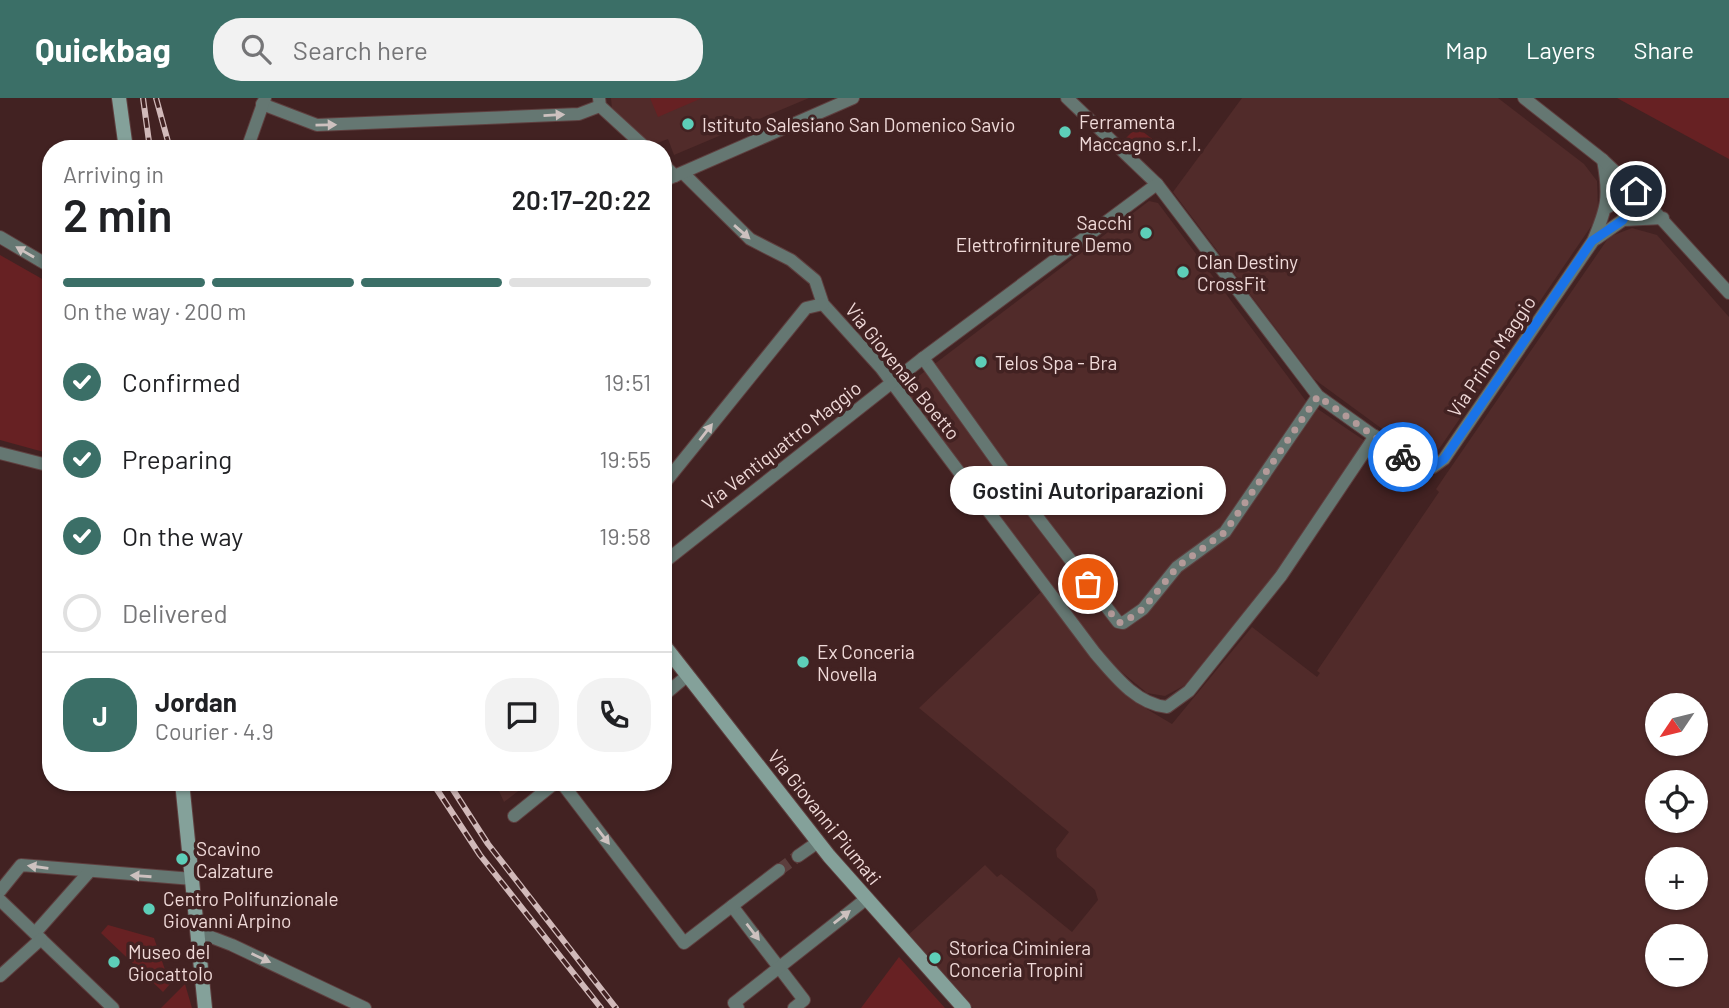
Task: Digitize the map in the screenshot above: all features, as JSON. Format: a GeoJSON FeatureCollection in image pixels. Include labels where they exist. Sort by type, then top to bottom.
{"type":"FeatureCollection","features":[{"type":"Feature","properties":{"kind":"street"},"geometry":{"type":"LineString","coordinates":[[119,98],[125,140]]}},
{"type":"Feature","properties":{"kind":"street"},"geometry":{"type":"LineString","coordinates":[[674,177],[853,98]]}},
{"type":"Feature","properties":{"kind":"street","name":"Via Primo Maggio"},"geometry":{"type":"LineString","coordinates":[[1067,98],[1157,184],[1318,396],[1419,468],[1433,467],[1444,459],[1592,241],[1608,207],[1609,190],[1603,160]]}},
{"type":"Feature","properties":{"kind":"street"},"geometry":{"type":"LineString","coordinates":[[1524,98],[1603,160],[1636,191],[1729,293]]}},
{"type":"Feature","properties":{"kind":"street"},"geometry":{"type":"LineString","coordinates":[[250,140],[263,101],[317,125],[579,114],[600,102],[638,140]]}},
{"type":"Feature","properties":{"kind":"street","name":"Via Giovenale Boetto"},"geometry":{"type":"LineString","coordinates":[[674,177],[693,185],[750,239],[791,260],[815,280],[823,304],[881,368],[1095,653],[1115,676],[1146,702],[1167,707],[1180,700],[1281,576],[1375,436]]}},
{"type":"Feature","properties":{"kind":"street","name":"Via Ventiquattro Maggio"},"geometry":{"type":"LineString","coordinates":[[672,556],[923,358],[1157,184]]}},
{"type":"Feature","properties":{"kind":"street"},"geometry":{"type":"LineString","coordinates":[[1608,207],[1636,191]]}},
{"type":"Feature","properties":{"kind":"street"},"geometry":{"type":"LineString","coordinates":[[1636,191],[1623,220],[1662,218]]}},
{"type":"Feature","properties":{"kind":"street","name":"Via Primo Maggio"},"geometry":{"type":"LineString","coordinates":[[1592,241],[1623,220]]}},
{"type":"Feature","properties":{"kind":"street"},"geometry":{"type":"LineString","coordinates":[[0,237],[42,262]]}},
{"type":"Feature","properties":{"kind":"street"},"geometry":{"type":"LineString","coordinates":[[672,474],[806,308],[823,304]]}},
{"type":"Feature","properties":{"kind":"street"},"geometry":{"type":"LineString","coordinates":[[923,358],[1029,506],[1118,622],[1123,623],[1143,609],[1177,567],[1225,532],[1318,396]]}},
{"type":"Feature","properties":{"kind":"street"},"geometry":{"type":"LineString","coordinates":[[0,453],[42,464]]}},
{"type":"Feature","properties":{"kind":"street","name":"Via Giovanni Piumati"},"geometry":{"type":"LineString","coordinates":[[672,656],[818,842],[964,1008]]}},
{"type":"Feature","properties":{"kind":"street"},"geometry":{"type":"LineString","coordinates":[[672,689],[688,676]]}},
{"type":"Feature","properties":{"kind":"street"},"geometry":{"type":"LineString","coordinates":[[183,791],[205,1008]]}},
{"type":"Feature","properties":{"kind":"street"},"geometry":{"type":"LineString","coordinates":[[514,816],[546,791]]}},
{"type":"Feature","properties":{"kind":"street"},"geometry":{"type":"LineString","coordinates":[[565,791],[684,943],[779,870]]}},
{"type":"Feature","properties":{"kind":"street"},"geometry":{"type":"LineString","coordinates":[[798,856],[818,842]]}},
{"type":"Feature","properties":{"kind":"street"},"geometry":{"type":"LineString","coordinates":[[0,891],[21,865],[192,879]]}},
{"type":"Feature","properties":{"kind":"street"},"geometry":{"type":"LineString","coordinates":[[0,976],[38,936],[89,872]]}},
{"type":"Feature","properties":{"kind":"street"},"geometry":{"type":"LineString","coordinates":[[738,1008],[734,1003],[866,899]]}},
{"type":"Feature","properties":{"kind":"street"},"geometry":{"type":"LineString","coordinates":[[0,900],[113,1008]]}},
{"type":"Feature","properties":{"kind":"street"},"geometry":{"type":"LineString","coordinates":[[732,906],[780,965],[804,1000],[794,1008]]}},
{"type":"Feature","properties":{"kind":"street"},"geometry":{"type":"LineString","coordinates":[[198,932],[232,945],[365,1008]]}},
{"type":"Feature","properties":{"kind":"shaded area","name":"Istituto Salesiano San Domenico Savio"},"geometry":{"type":"Polygon","coordinates":[[[611,98],[809,98],[674,155],[672,140],[646,140],[612,109],[611,98]]]}},
{"type":"Feature","properties":{"kind":"shaded area"},"geometry":{"type":"Polygon","coordinates":[[[650,98],[702,98],[658,117],[650,98]]]}},
{"type":"Feature","properties":{"kind":"shaded area"},"geometry":{"type":"Polygon","coordinates":[[[1242,98],[1498,98],[1584,164],[1597,181],[1598,210],[1594,222],[1439,449],[1430,454],[1415,453],[1314,379],[1173,192],[1242,98]]]}},
{"type":"Feature","properties":{"kind":"shaded area"},"geometry":{"type":"Polygon","coordinates":[[[1617,98],[1729,98],[1729,159],[1617,98]]]}},
{"type":"Feature","properties":{"kind":"shaded area"},"geometry":{"type":"Polygon","coordinates":[[[1137,127],[1156,142],[1143,153],[1126,138],[1137,127]]]}},
{"type":"Feature","properties":{"kind":"shaded area"},"geometry":{"type":"Polygon","coordinates":[[[1149,201],[1158,203],[1306,401],[1365,441],[1276,574],[1187,684],[1165,696],[1147,693],[1101,655],[899,391],[1149,201]]]}},
{"type":"Feature","properties":{"kind":"shaded area"},"geometry":{"type":"Polygon","coordinates":[[[1632,228],[1657,235],[1729,317],[1729,1008],[973,1008],[907,936],[985,865],[997,877],[1001,874],[1072,932],[1098,900],[1095,890],[1057,857],[1056,849],[1069,832],[919,708],[1042,591],[1109,679],[1135,702],[1172,724],[1252,627],[1317,677],[1320,673],[1317,671],[1439,492],[1436,489],[1609,237],[1632,228]]]}},
{"type":"Feature","properties":{"kind":"shaded area"},"geometry":{"type":"Polygon","coordinates":[[[0,255],[42,279],[42,452],[0,440],[0,255]]]}},
{"type":"Feature","properties":{"kind":"shaded area"},"geometry":{"type":"Polygon","coordinates":[[[499,791],[518,791],[504,802],[499,791]]]}},
{"type":"Feature","properties":{"kind":"shaded area"},"geometry":{"type":"Polygon","coordinates":[[[108,925],[154,938],[170,984],[163,992],[101,933],[108,925]]]}},
{"type":"Feature","properties":{"kind":"shaded area"},"geometry":{"type":"Polygon","coordinates":[[[899,957],[945,1008],[861,1008],[899,957]]]}},
{"type":"Feature","properties":{"kind":"shaded area"},"geometry":{"type":"Polygon","coordinates":[[[185,984],[192,1008],[161,1008],[185,984]]]}},
{"type":"Feature","properties":{"kind":"tunnel"},"geometry":{"type":"LineString","coordinates":[[779,870],[798,856]]}},
{"type":"Feature","properties":{"kind":"railway"},"geometry":{"type":"LineString","coordinates":[[143,98],[149,140]]}},
{"type":"Feature","properties":{"kind":"railway"},"geometry":{"type":"LineString","coordinates":[[156,98],[168,140]]}},
{"type":"Feature","properties":{"kind":"railway"},"geometry":{"type":"LineString","coordinates":[[438,791],[480,855],[601,1008]]}},
{"type":"Feature","properties":{"kind":"railway"},"geometry":{"type":"LineString","coordinates":[[454,791],[488,844],[616,1008]]}},
{"type":"Feature","properties":{"kind":"way so far"},"geometry":{"type":"LineString","coordinates":[[1088,584],[1118,622],[1123,623],[1143,609],[1177,567],[1225,532],[1318,396],[1403,457]]}},
{"type":"Feature","properties":{"kind":"place","name":"Istituto Salesiano San Domenico Savio"},"geometry":{"type":"Point","coordinates":[688,124]}},
{"type":"Feature","properties":{"kind":"place","name":"Ferramenta Maccagno s.r.l."},"geometry":{"type":"Point","coordinates":[1065,132]}},
{"type":"Feature","properties":{"kind":"place","name":"Sacchi Elettrofirniture Demo"},"geometry":{"type":"Point","coordinates":[1146,233]}},
{"type":"Feature","properties":{"kind":"place","name":"Clan Destiny CrossFit"},"geometry":{"type":"Point","coordinates":[1183,272]}},
{"type":"Feature","properties":{"kind":"place","name":"Telos Spa - Bra"},"geometry":{"type":"Point","coordinates":[981,362]}},
{"type":"Feature","properties":{"kind":"place","name":"Gostini Autoriparazioni"},"geometry":{"type":"Point","coordinates":[1088,584]}},
{"type":"Feature","properties":{"kind":"place","name":"Ex Conceria Novella"},"geometry":{"type":"Point","coordinates":[803,662]}},
{"type":"Feature","properties":{"kind":"place","name":"Scavino Calzature"},"geometry":{"type":"Point","coordinates":[182,859]}},
{"type":"Feature","properties":{"kind":"place","name":"Centro Polifunzionale Giovanni Arpino"},"geometry":{"type":"Point","coordinates":[149,909]}},
{"type":"Feature","properties":{"kind":"place","name":"Storica Ciminiera Conceria Tropini"},"geometry":{"type":"Point","coordinates":[935,958]}},
{"type":"Feature","properties":{"kind":"place","name":"Museo del Giocattolo"},"geometry":{"type":"Point","coordinates":[114,962]}},
{"type":"Feature","properties":{"kind":"route"},"geometry":{"type":"LineString","coordinates":[[1403,457],[1419,468],[1433,467],[1444,459],[1592,241],[1623,220],[1636,191]]}}]}
